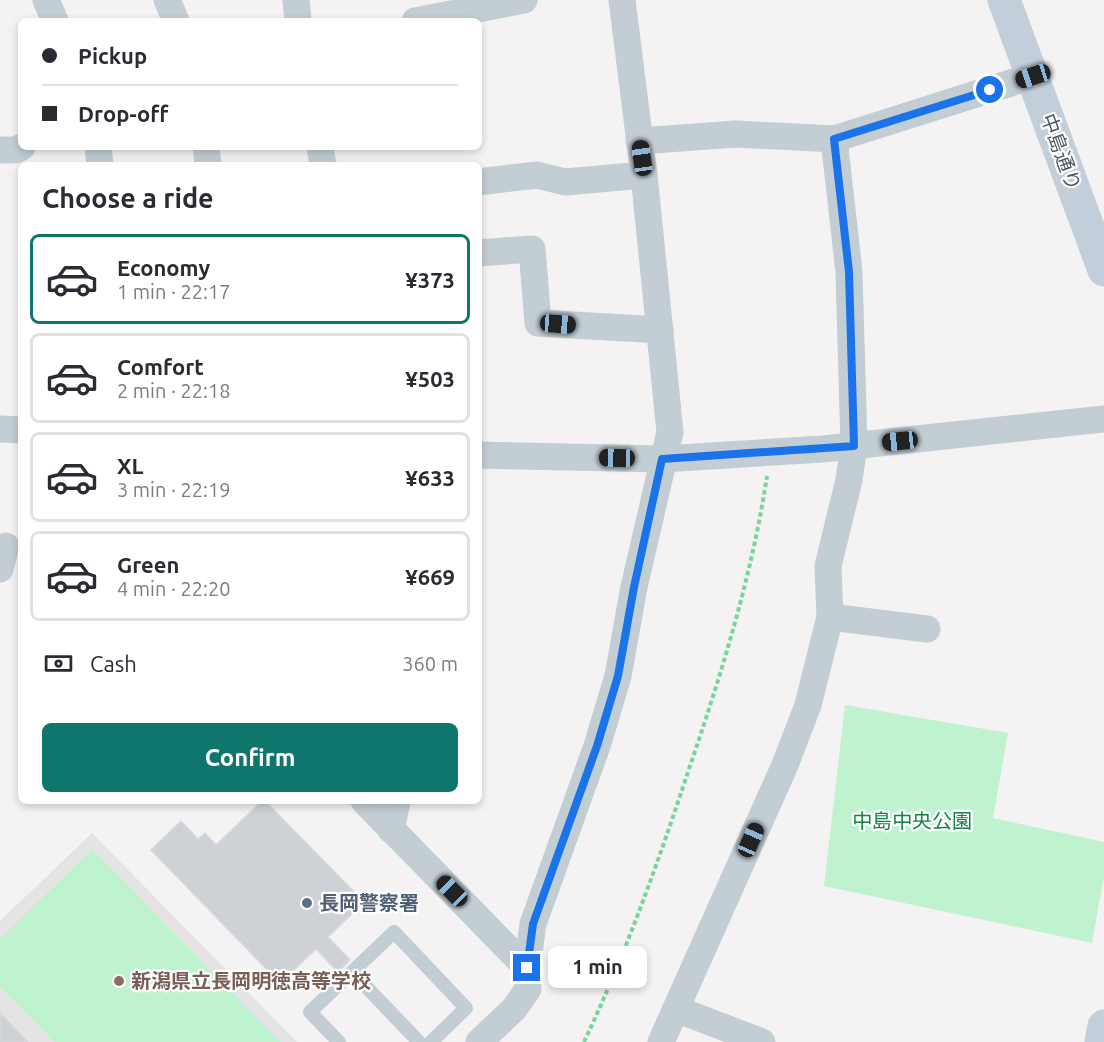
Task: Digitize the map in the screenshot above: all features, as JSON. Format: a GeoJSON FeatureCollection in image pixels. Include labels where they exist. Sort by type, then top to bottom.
{"type":"FeatureCollection","features":[{"type":"Feature","properties":{"kind":"street"},"geometry":{"type":"LineString","coordinates":[[46,0],[54,18]]}},
{"type":"Feature","properties":{"kind":"street"},"geometry":{"type":"LineString","coordinates":[[167,0],[175,18]]}},
{"type":"Feature","properties":{"kind":"street"},"geometry":{"type":"LineString","coordinates":[[296,0],[298,18]]}},
{"type":"Feature","properties":{"kind":"street"},"geometry":{"type":"LineString","coordinates":[[431,18],[524,0]]}},
{"type":"Feature","properties":{"kind":"street"},"geometry":{"type":"LineString","coordinates":[[479,1042],[514,1009],[528,989],[527,968],[533,924],[597,746],[618,676],[634,587],[670,432],[644,175],[622,0]]}},
{"type":"Feature","properties":{"kind":"street","name":"中島通り"},"geometry":{"type":"LineString","coordinates":[[1004,0],[1104,270]]}},
{"type":"Feature","properties":{"kind":"street"},"geometry":{"type":"LineString","coordinates":[[639,141],[736,134],[834,139],[1033,76]]}},
{"type":"Feature","properties":{"kind":"street"},"geometry":{"type":"LineString","coordinates":[[661,1042],[789,755],[808,705],[830,617],[828,566],[849,480],[854,446],[849,272],[834,139]]}},
{"type":"Feature","properties":{"kind":"street"},"geometry":{"type":"LineString","coordinates":[[0,150],[18,149]]}},
{"type":"Feature","properties":{"kind":"street"},"geometry":{"type":"LineString","coordinates":[[482,182],[537,175],[566,182],[644,175]]}},
{"type":"Feature","properties":{"kind":"street"},"geometry":{"type":"LineString","coordinates":[[482,254],[532,249],[538,323],[660,330]]}},
{"type":"Feature","properties":{"kind":"street"},"geometry":{"type":"LineString","coordinates":[[482,455],[662,459],[854,446],[1104,419]]}},
{"type":"Feature","properties":{"kind":"street"},"geometry":{"type":"LineString","coordinates":[[0,429],[18,430]]}},
{"type":"Feature","properties":{"kind":"street"},"geometry":{"type":"LineString","coordinates":[[830,617],[927,629]]}},
{"type":"Feature","properties":{"kind":"street"},"geometry":{"type":"LineString","coordinates":[[366,804],[527,968]]}},
{"type":"Feature","properties":{"kind":"street"},"geometry":{"type":"LineString","coordinates":[[391,830],[396,804]]}},
{"type":"Feature","properties":{"kind":"street"},"geometry":{"type":"LineString","coordinates":[[676,1009],[762,1042]]}},
{"type":"Feature","properties":{"kind":"street"},"geometry":{"type":"LineString","coordinates":[[1101,1042],[1104,1026]]}},
{"type":"Feature","properties":{"kind":"lane"},"geometry":{"type":"LineString","coordinates":[[339,1042],[310,1012],[394,932],[466,1008],[431,1042]]}},
{"type":"Feature","properties":{"kind":"lane"},"geometry":{"type":"LineString","coordinates":[[352,972],[419,1042]]}},
{"type":"Feature","properties":{"kind":"path"},"geometry":{"type":"LineString","coordinates":[[584,1042],[613,981],[669,831],[717,688],[761,516],[769,467],[769,452]]}},
{"type":"Feature","properties":{"kind":"shaded area","name":"新潟県立長岡明徳高等学校"},"geometry":{"type":"Polygon","coordinates":[[[92,833],[297,1042],[0,1042],[0,921],[92,833]]]}},
{"type":"Feature","properties":{"kind":"green space","name":"中島中央公園"},"geometry":{"type":"Polygon","coordinates":[[[845,705],[1008,733],[993,818],[1104,842],[1104,876],[1092,943],[824,886],[845,705]]]}},
{"type":"Feature","properties":{"kind":"green space","name":"新潟県立長岡明徳高等学校"},"geometry":{"type":"Polygon","coordinates":[[[92,849],[281,1042],[54,1042],[0,986],[0,939],[92,849]]]}},
{"type":"Feature","properties":{"kind":"building"},"geometry":{"type":"Polygon","coordinates":[[[259,804],[268,804],[364,902],[328,937],[350,960],[338,972],[316,949],[280,983],[151,850],[181,821],[198,839],[205,833],[216,845],[259,804]]]}},
{"type":"Feature","properties":{"kind":"building"},"geometry":{"type":"Polygon","coordinates":[[[0,1013],[28,1042],[0,1042],[0,1013]]]}},
{"type":"Feature","properties":{"kind":"place","name":"長岡警察署"},"geometry":{"type":"Point","coordinates":[307,903]}},
{"type":"Feature","properties":{"kind":"place","name":"新潟県立長岡明徳高等学校"},"geometry":{"type":"Point","coordinates":[119,981]}},
{"type":"Feature","properties":{"kind":"route"},"geometry":{"type":"LineString","coordinates":[[527,968],[533,924],[597,746],[618,676],[634,587],[662,459],[854,446],[849,272],[834,139],[990,90]]}}]}
